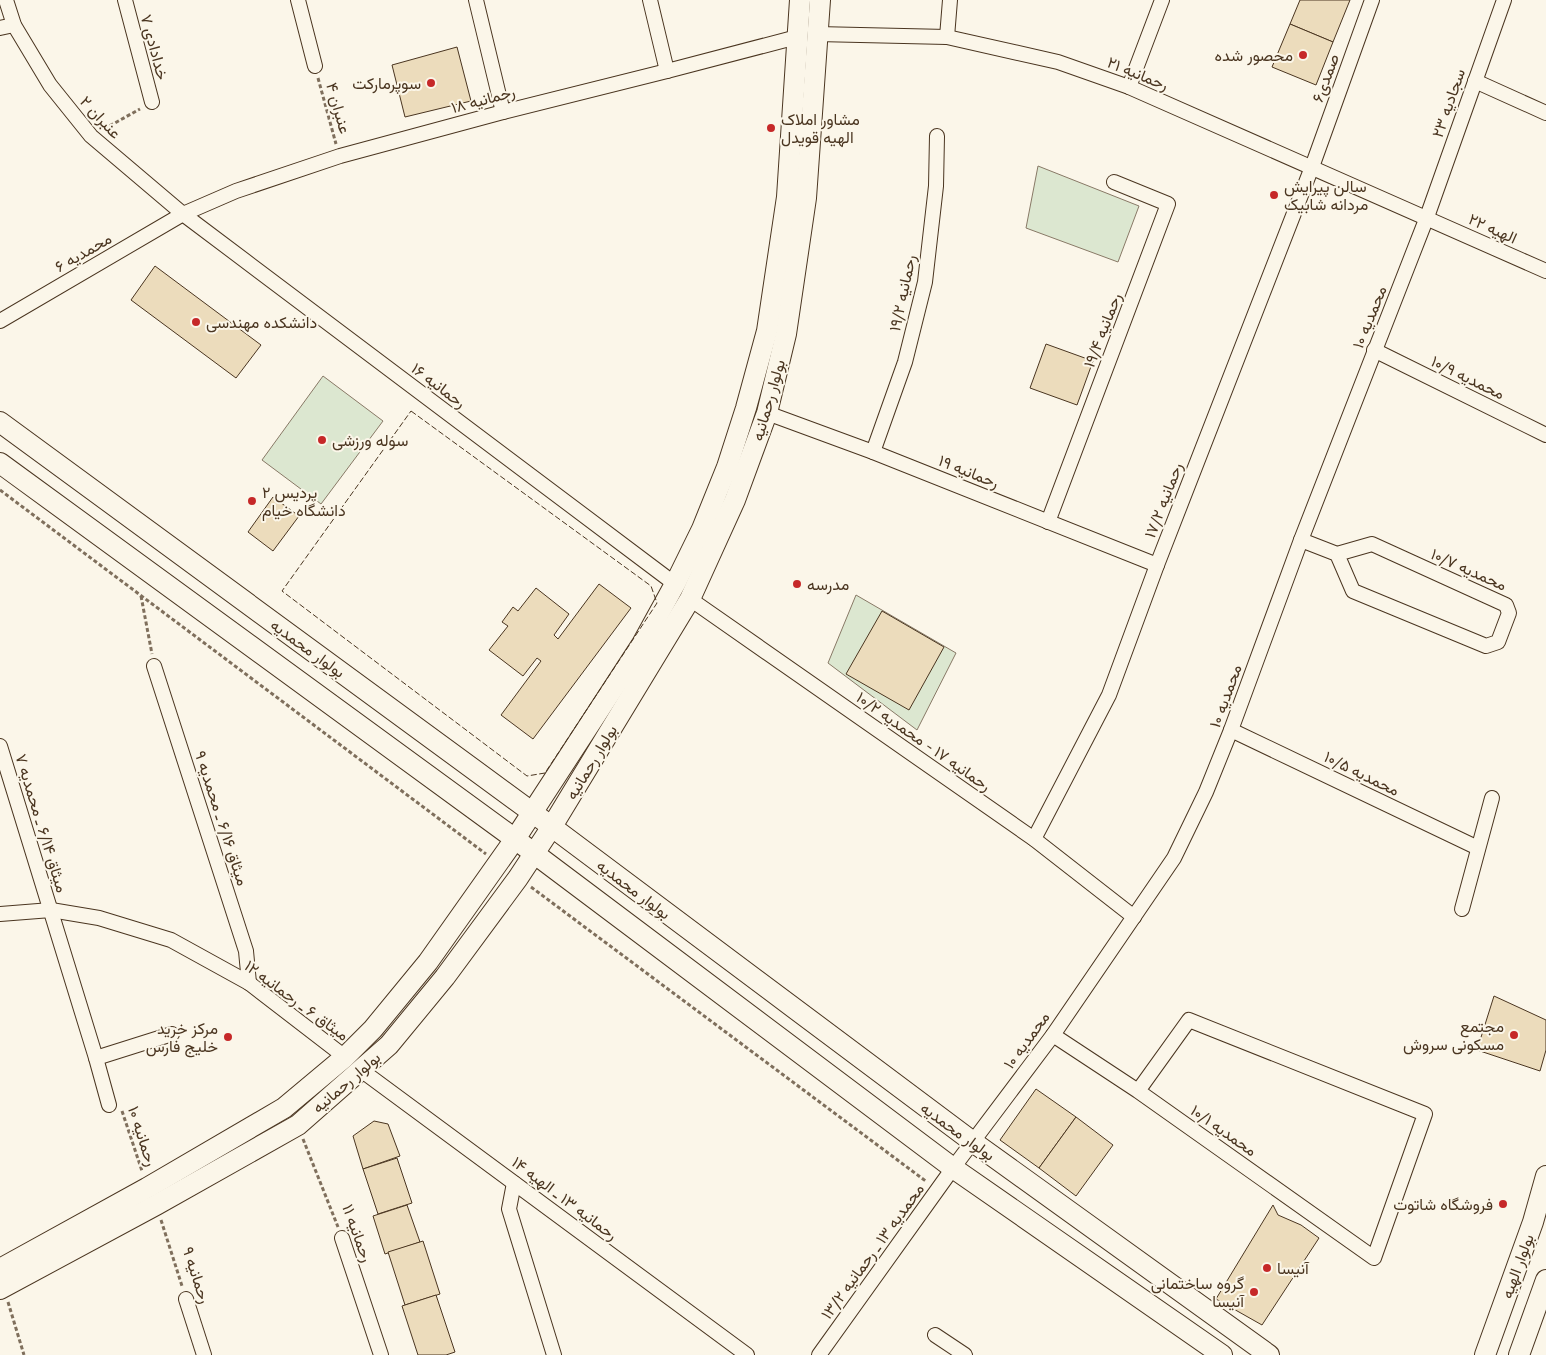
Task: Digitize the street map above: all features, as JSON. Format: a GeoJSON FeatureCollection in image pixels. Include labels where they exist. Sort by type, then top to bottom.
{"type":"FeatureCollection","features":[{"type":"Feature","properties":{"kind":"main road","name":"بولوار رحمانیه"},"geometry":{"type":"LineString","coordinates":[[152,1197],[284,1108],[345,1057],[373,1030],[428,962],[515,839],[642,644],[675,584],[702,529],[727,466],[746,408],[767,332],[787,196],[800,0]]}},
{"type":"Feature","properties":{"kind":"main road","name":"بولوار رحمانیه"},"geometry":{"type":"LineString","coordinates":[[1,1282],[152,1197],[298,1125],[389,1045],[445,977],[518,878],[551,828],[690,599],[735,500],[768,413],[786,334],[806,198],[820,0]]}},
{"type":"Feature","properties":{"kind":"main road"},"geometry":{"type":"LineString","coordinates":[[797,37],[817,34]]}},
{"type":"Feature","properties":{"kind":"main road","name":"بولوار محمدیه"},"geometry":{"type":"LineString","coordinates":[[0,422],[531,812],[973,1142],[1269,1355]]}},
{"type":"Feature","properties":{"kind":"main road","name":"بولوار محمدیه"},"geometry":{"type":"LineString","coordinates":[[0,463],[515,839],[953,1168],[1222,1355]]}},
{"type":"Feature","properties":{"kind":"main road","name":"بولوار الهیه"},"geometry":{"type":"LineString","coordinates":[[1485,1355],[1533,1222],[1546,1176]]}},
{"type":"Feature","properties":{"kind":"main road","name":"بولوار الهیه"},"geometry":{"type":"LineString","coordinates":[[1519,1355],[1546,1280]]}},
{"type":"Feature","properties":{"kind":"street","name":"عنبران ۲"},"geometry":{"type":"LineString","coordinates":[[6,0],[7,27],[91,136],[183,214]]}},
{"type":"Feature","properties":{"kind":"street","name":"خدادادی ۷"},"geometry":{"type":"LineString","coordinates":[[125,0],[152,102]]}},
{"type":"Feature","properties":{"kind":"street"},"geometry":{"type":"LineString","coordinates":[[298,0],[315,66]]}},
{"type":"Feature","properties":{"kind":"street"},"geometry":{"type":"LineString","coordinates":[[476,0],[503,112]]}},
{"type":"Feature","properties":{"kind":"street"},"geometry":{"type":"LineString","coordinates":[[650,0],[667,71]]}},
{"type":"Feature","properties":{"kind":"street"},"geometry":{"type":"LineString","coordinates":[[947,37],[950,0]]}},
{"type":"Feature","properties":{"kind":"street"},"geometry":{"type":"LineString","coordinates":[[1129,88],[1162,0]]}},
{"type":"Feature","properties":{"kind":"street","name":"صمدی۶"},"geometry":{"type":"LineString","coordinates":[[1312,167],[1372,0]]}},
{"type":"Feature","properties":{"kind":"street","name":"سجادیه ۲۳"},"geometry":{"type":"LineString","coordinates":[[1427,218],[1504,0]]}},
{"type":"Feature","properties":{"kind":"street","name":"رحمانیه ۲۱"},"geometry":{"type":"LineString","coordinates":[[817,34],[947,37],[1058,62],[1129,88],[1427,218]]}},
{"type":"Feature","properties":{"kind":"street","name":"رحمانیه ۱۸"},"geometry":{"type":"LineString","coordinates":[[183,214],[236,191],[340,156],[503,112],[797,37]]}},
{"type":"Feature","properties":{"kind":"street"},"geometry":{"type":"LineString","coordinates":[[1475,81],[1546,114]]}},
{"type":"Feature","properties":{"kind":"street","name":"رحمانیه ۱۹/۲"},"geometry":{"type":"LineString","coordinates":[[873,452],[905,362],[925,282],[936,186],[937,136]]}},
{"type":"Feature","properties":{"kind":"street","name":"رحمانیه ۱۷/۲"},"geometry":{"type":"LineString","coordinates":[[1034,839],[1109,695],[1157,565],[1312,167]]}},
{"type":"Feature","properties":{"kind":"street","name":"رحمانیه ۱۹/۴"},"geometry":{"type":"LineString","coordinates":[[1048,522],[1168,204],[1114,182]]}},
{"type":"Feature","properties":{"kind":"street","name":"رحمانیه ۱۶"},"geometry":{"type":"LineString","coordinates":[[183,214],[675,584]]}},
{"type":"Feature","properties":{"kind":"street","name":"محمدیه ۶"},"geometry":{"type":"LineString","coordinates":[[0,321],[183,214]]}},
{"type":"Feature","properties":{"kind":"street","name":"الهیه ۲۲"},"geometry":{"type":"LineString","coordinates":[[1427,218],[1546,271]]}},
{"type":"Feature","properties":{"kind":"street","name":"محمدیه ۱۰"},"geometry":{"type":"LineString","coordinates":[[953,1168],[1053,1034],[1174,858],[1206,792],[1231,730],[1301,540],[1427,218]]}},
{"type":"Feature","properties":{"kind":"street","name":"محمدیه ۱۰/۹"},"geometry":{"type":"LineString","coordinates":[[1374,350],[1546,435]]}},
{"type":"Feature","properties":{"kind":"street","name":"رحمانیه ۱۹"},"geometry":{"type":"LineString","coordinates":[[768,413],[873,452],[1157,565]]}},
{"type":"Feature","properties":{"kind":"street"},"geometry":{"type":"LineString","coordinates":[[1301,540],[1337,554]]}},
{"type":"Feature","properties":{"kind":"street","name":"محمدیه ۱۰/۷"},"geometry":{"type":"LineString","coordinates":[[1372,544],[1506,605],[1509,613],[1498,642],[1486,646],[1353,590],[1337,554],[1372,544]]}},
{"type":"Feature","properties":{"kind":"street","name":"رحمانیه ۱۷ - محمدیه ۱۰/۲"},"geometry":{"type":"LineString","coordinates":[[690,599],[1034,839],[1134,917]]}},
{"type":"Feature","properties":{"kind":"street","name":"میثاق ۶/۱۶ ـ محمدیه ۹"},"geometry":{"type":"LineString","coordinates":[[154,666],[246,951],[249,983]]}},
{"type":"Feature","properties":{"kind":"street","name":"محمدیه ۱۰/۵"},"geometry":{"type":"LineString","coordinates":[[1231,730],[1478,848]]}},
{"type":"Feature","properties":{"kind":"street","name":"میثاق ۶/۱۴ ـ محمدیه ۷"},"geometry":{"type":"LineString","coordinates":[[0,746],[96,1058],[108,1105]]}},
{"type":"Feature","properties":{"kind":"street"},"geometry":{"type":"LineString","coordinates":[[1462,909],[1492,798]]}},
{"type":"Feature","properties":{"kind":"street","name":"میثاق ۶ ـ رحمانیه ۱۲"},"geometry":{"type":"LineString","coordinates":[[0,914],[51,910],[99,918],[170,940],[249,983],[345,1057]]}},
{"type":"Feature","properties":{"kind":"street","name":"محمدیه ۱۰/۱"},"geometry":{"type":"LineString","coordinates":[[1053,1034],[1138,1091],[1374,1258],[1425,1114],[1189,1020],[1138,1091]]}},
{"type":"Feature","properties":{"kind":"street"},"geometry":{"type":"LineString","coordinates":[[96,1058],[172,1034]]}},
{"type":"Feature","properties":{"kind":"street","name":"رحمانیه ۱۳ ـ الهیه ۱۴"},"geometry":{"type":"LineString","coordinates":[[361,1070],[747,1355]]}},
{"type":"Feature","properties":{"kind":"street","name":"محمدیه ۱۳ ـ رحمانیه ۱۳/۲"},"geometry":{"type":"LineString","coordinates":[[819,1355],[953,1168]]}},
{"type":"Feature","properties":{"kind":"street"},"geometry":{"type":"LineString","coordinates":[[514,1182],[509,1209],[554,1355]]}},
{"type":"Feature","properties":{"kind":"street","name":"رحمانیه ۱۱"},"geometry":{"type":"LineString","coordinates":[[342,1238],[381,1355]]}},
{"type":"Feature","properties":{"kind":"street","name":"رحمانیه ۹"},"geometry":{"type":"LineString","coordinates":[[186,1299],[204,1355]]}},
{"type":"Feature","properties":{"kind":"street"},"geometry":{"type":"LineString","coordinates":[[935,1335],[965,1355]]}},
{"type":"Feature","properties":{"kind":"path","name":"عنبران ۴"},"geometry":{"type":"LineString","coordinates":[[315,66],[340,156]]}},
{"type":"Feature","properties":{"kind":"path"},"geometry":{"type":"LineString","coordinates":[[91,136],[152,102]]}},
{"type":"Feature","properties":{"kind":"path"},"geometry":{"type":"LineString","coordinates":[[0,490],[498,862]]}},
{"type":"Feature","properties":{"kind":"path"},"geometry":{"type":"LineString","coordinates":[[141,595],[154,666]]}},
{"type":"Feature","properties":{"kind":"path"},"geometry":{"type":"LineString","coordinates":[[518,878],[938,1190]]}},
{"type":"Feature","properties":{"kind":"path","name":"رحمانیه ۱۰"},"geometry":{"type":"LineString","coordinates":[[108,1105],[119,1102],[152,1197]]}},
{"type":"Feature","properties":{"kind":"path","name":"رحمانیه ۱۱"},"geometry":{"type":"LineString","coordinates":[[298,1125],[342,1238]]}},
{"type":"Feature","properties":{"kind":"path","name":"رحمانیه ۹"},"geometry":{"type":"LineString","coordinates":[[152,1197],[186,1299]]}},
{"type":"Feature","properties":{"kind":"path"},"geometry":{"type":"LineString","coordinates":[[1,1282],[24,1355]]}},
{"type":"Feature","properties":{"kind":"green space"},"geometry":{"type":"Polygon","coordinates":[[[1038,166],[1139,206],[1118,262],[1026,228],[1038,166]]]}},
{"type":"Feature","properties":{"kind":"green space","name":"سوله ورزشی"},"geometry":{"type":"Polygon","coordinates":[[[323,376],[383,421],[321,504],[262,460],[323,376]]]}},
{"type":"Feature","properties":{"kind":"green space"},"geometry":{"type":"Polygon","coordinates":[[[856,595],[956,653],[917,730],[828,663],[856,595]]]}},
{"type":"Feature","properties":{"kind":"building"},"geometry":{"type":"Polygon","coordinates":[[[1300,0],[1350,0],[1333,42],[1290,24],[1300,0]]]}},
{"type":"Feature","properties":{"kind":"building","name":"محصور شده"},"geometry":{"type":"Polygon","coordinates":[[[1290,24],[1333,42],[1316,85],[1272,67],[1290,24]]]}},
{"type":"Feature","properties":{"kind":"building","name":"سوپرمارکت"},"geometry":{"type":"Polygon","coordinates":[[[457,47],[471,101],[405,117],[392,65],[457,47]]]}},
{"type":"Feature","properties":{"kind":"building","name":"دانشکده مهندسی"},"geometry":{"type":"Polygon","coordinates":[[[155,266],[261,345],[236,378],[131,300],[155,266]]]}},
{"type":"Feature","properties":{"kind":"building"},"geometry":{"type":"Polygon","coordinates":[[[1046,344],[1093,361],[1077,405],[1030,388],[1046,344]]]}},
{"type":"Feature","properties":{"kind":"building"},"geometry":{"type":"Polygon","coordinates":[[[273,497],[299,516],[273,551],[248,532],[273,497]]]}},
{"type":"Feature","properties":{"kind":"building"},"geometry":{"type":"Polygon","coordinates":[[[599,584],[631,608],[533,739],[501,715],[541,661],[537,658],[523,676],[489,650],[508,626],[502,622],[513,607],[518,611],[536,588],[569,614],[554,635],[558,639],[599,584]]]}},
{"type":"Feature","properties":{"kind":"building"},"geometry":{"type":"Polygon","coordinates":[[[882,611],[944,647],[909,710],[846,674],[882,611]]]}},
{"type":"Feature","properties":{"kind":"building","name":"مجتمع مسکونی سروش"},"geometry":{"type":"Polygon","coordinates":[[[1494,996],[1546,1020],[1546,1050],[1540,1071],[1477,1050],[1494,996]]]}},
{"type":"Feature","properties":{"kind":"building"},"geometry":{"type":"Polygon","coordinates":[[[1036,1089],[1076,1117],[1039,1168],[1000,1140],[1036,1089]]]}},
{"type":"Feature","properties":{"kind":"building"},"geometry":{"type":"Polygon","coordinates":[[[1076,1117],[1113,1145],[1076,1196],[1039,1168],[1076,1117]]]}},
{"type":"Feature","properties":{"kind":"building"},"geometry":{"type":"Polygon","coordinates":[[[374,1121],[388,1124],[400,1156],[363,1169],[353,1136],[374,1121]]]}},
{"type":"Feature","properties":{"kind":"building"},"geometry":{"type":"Polygon","coordinates":[[[397,1158],[412,1203],[378,1214],[363,1169],[397,1158]]]}},
{"type":"Feature","properties":{"kind":"building"},"geometry":{"type":"Polygon","coordinates":[[[407,1205],[420,1242],[385,1254],[373,1216],[407,1205]]]}},
{"type":"Feature","properties":{"kind":"building","name":"آنیسا"},"geometry":{"type":"Polygon","coordinates":[[[1273,1205],[1278,1215],[1301,1225],[1319,1238],[1262,1325],[1216,1299],[1273,1205]]]}},
{"type":"Feature","properties":{"kind":"building"},"geometry":{"type":"Polygon","coordinates":[[[423,1241],[440,1294],[405,1305],[388,1252],[423,1241]]]}},
{"type":"Feature","properties":{"kind":"building"},"geometry":{"type":"Polygon","coordinates":[[[436,1295],[455,1352],[446,1355],[418,1355],[402,1306],[436,1295]]]}},
{"type":"Feature","properties":{"kind":"fence"},"geometry":{"type":"LineString","coordinates":[[411,411],[651,586],[657,603],[545,773],[527,776],[282,591],[411,411]]}},
{"type":"Feature","properties":{"kind":"place","name":"محصور شده"},"geometry":{"type":"Point","coordinates":[1303,55]}},
{"type":"Feature","properties":{"kind":"place","name":"سوپرمارکت"},"geometry":{"type":"Point","coordinates":[431,83]}},
{"type":"Feature","properties":{"kind":"place","name":"مشاور املاک الهیه قویدل"},"geometry":{"type":"Point","coordinates":[771,128]}},
{"type":"Feature","properties":{"kind":"place","name":"سالن پیرایش مردانه شابیک"},"geometry":{"type":"Point","coordinates":[1274,195]}},
{"type":"Feature","properties":{"kind":"place","name":"دانشکده مهندسی"},"geometry":{"type":"Point","coordinates":[196,322]}},
{"type":"Feature","properties":{"kind":"place","name":"سوله ورزشی"},"geometry":{"type":"Point","coordinates":[322,440]}},
{"type":"Feature","properties":{"kind":"place","name":"پردیس ۲ دانشگاه خیام"},"geometry":{"type":"Point","coordinates":[252,501]}},
{"type":"Feature","properties":{"kind":"place","name":"مدرسه"},"geometry":{"type":"Point","coordinates":[797,584]}},
{"type":"Feature","properties":{"kind":"place","name":"مجتمع مسکونی سروش"},"geometry":{"type":"Point","coordinates":[1514,1035]}},
{"type":"Feature","properties":{"kind":"place","name":"مرکز خرید خلیج فارس"},"geometry":{"type":"Point","coordinates":[228,1037]}},
{"type":"Feature","properties":{"kind":"place","name":"فروشگاه شاتوت"},"geometry":{"type":"Point","coordinates":[1503,1204]}},
{"type":"Feature","properties":{"kind":"place","name":"آنیسا"},"geometry":{"type":"Point","coordinates":[1267,1268]}},
{"type":"Feature","properties":{"kind":"place","name":"گروه ساختمانی آنیسا"},"geometry":{"type":"Point","coordinates":[1254,1292]}}]}
